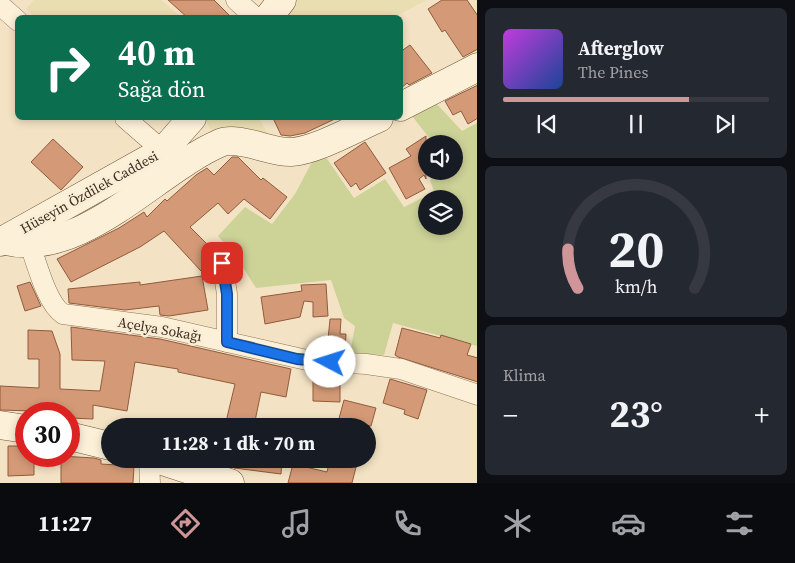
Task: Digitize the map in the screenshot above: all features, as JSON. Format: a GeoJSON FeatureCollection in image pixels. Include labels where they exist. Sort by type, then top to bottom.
{"type":"FeatureCollection","features":[{"type":"Feature","properties":{"kind":"street"},"geometry":{"type":"LineString","coordinates":[[236,0],[253,15]]}},
{"type":"Feature","properties":{"kind":"street"},"geometry":{"type":"LineString","coordinates":[[270,15],[282,0]]}},
{"type":"Feature","properties":{"kind":"street"},"geometry":{"type":"LineString","coordinates":[[0,5],[15,18]]}},
{"type":"Feature","properties":{"kind":"street"},"geometry":{"type":"LineString","coordinates":[[403,105],[477,68]]}},
{"type":"Feature","properties":{"kind":"street"},"geometry":{"type":"LineString","coordinates":[[127,120],[163,151]]}},
{"type":"Feature","properties":{"kind":"street","name":"Hüseyin Özdilek Caddesi"},"geometry":{"type":"LineString","coordinates":[[1,240],[163,151],[190,120]]}},
{"type":"Feature","properties":{"kind":"street","name":"Hüseyin Özdilek Caddesi"},"geometry":{"type":"LineString","coordinates":[[1,240],[30,245],[48,241],[89,225],[227,140],[280,152],[293,152],[333,138],[374,120]]}},
{"type":"Feature","properties":{"kind":"street","name":"Açelya Sokağı"},"geometry":{"type":"LineString","coordinates":[[30,245],[50,299],[58,311],[63,314],[162,327],[312,361],[366,364],[401,369],[477,395]]}},
{"type":"Feature","properties":{"kind":"street"},"geometry":{"type":"LineString","coordinates":[[222,263],[227,294],[227,342]]}},
{"type":"Feature","properties":{"kind":"street"},"geometry":{"type":"LineString","coordinates":[[0,424],[15,427]]}},
{"type":"Feature","properties":{"kind":"street"},"geometry":{"type":"LineString","coordinates":[[80,439],[101,444]]}},
{"type":"Feature","properties":{"kind":"street"},"geometry":{"type":"LineString","coordinates":[[149,468],[150,483]]}},
{"type":"Feature","properties":{"kind":"street"},"geometry":{"type":"LineString","coordinates":[[184,468],[230,483]]}},
{"type":"Feature","properties":{"kind":"shaded area"},"geometry":{"type":"Polygon","coordinates":[[[34,0],[161,0],[179,15],[33,15],[26,9],[34,0]]]}},
{"type":"Feature","properties":{"kind":"shaded area"},"geometry":{"type":"Polygon","coordinates":[[[291,0],[427,0],[398,15],[280,15],[291,0]]]}},
{"type":"Feature","properties":{"kind":"shaded area"},"geometry":{"type":"Polygon","coordinates":[[[206,120],[260,120],[270,138],[215,137],[206,120]]]}},
{"type":"Feature","properties":{"kind":"green space"},"geometry":{"type":"Polygon","coordinates":[[[435,102],[462,131],[477,123],[477,346],[393,323],[384,355],[350,353],[355,326],[344,318],[331,280],[256,288],[235,255],[218,236],[245,207],[272,224],[295,194],[313,160],[323,153],[354,198],[385,179],[404,207],[418,200],[418,235],[463,235],[463,190],[433,190],[430,180],[463,180],[463,135],[427,135],[412,116],[435,102]]]}},
{"type":"Feature","properties":{"kind":"building"},"geometry":{"type":"Polygon","coordinates":[[[168,0],[214,0],[229,15],[185,15],[168,0]]]}},
{"type":"Feature","properties":{"kind":"building"},"geometry":{"type":"Polygon","coordinates":[[[442,0],[467,0],[477,15],[477,50],[463,57],[445,30],[442,32],[428,9],[442,0]]]}},
{"type":"Feature","properties":{"kind":"building"},"geometry":{"type":"Polygon","coordinates":[[[410,45],[432,73],[403,86],[403,50],[410,45]]]}},
{"type":"Feature","properties":{"kind":"building"},"geometry":{"type":"Polygon","coordinates":[[[477,85],[477,119],[468,124],[461,111],[453,115],[445,101],[477,85]]]}},
{"type":"Feature","properties":{"kind":"building"},"geometry":{"type":"Polygon","coordinates":[[[274,120],[333,120],[305,133],[290,136],[281,135],[274,120]]]}},
{"type":"Feature","properties":{"kind":"building"},"geometry":{"type":"Polygon","coordinates":[[[53,139],[83,167],[61,190],[31,162],[53,139]]]}},
{"type":"Feature","properties":{"kind":"building"},"geometry":{"type":"Polygon","coordinates":[[[418,141],[418,180],[425,189],[418,190],[418,193],[406,199],[389,168],[411,156],[406,149],[418,141]]]}},
{"type":"Feature","properties":{"kind":"building"},"geometry":{"type":"Polygon","coordinates":[[[365,142],[386,173],[360,190],[356,183],[351,187],[334,163],[365,142]]]}},
{"type":"Feature","properties":{"kind":"building"},"geometry":{"type":"Polygon","coordinates":[[[232,157],[238,157],[261,180],[263,178],[287,197],[270,219],[244,199],[228,214],[218,203],[190,227],[216,253],[210,263],[201,271],[164,231],[140,247],[71,282],[57,259],[119,228],[144,212],[147,217],[165,199],[167,201],[196,175],[207,168],[214,175],[232,157]]]}},
{"type":"Feature","properties":{"kind":"building"},"geometry":{"type":"Polygon","coordinates":[[[202,276],[208,310],[169,316],[160,315],[159,306],[125,310],[69,303],[68,289],[140,282],[140,285],[202,276]]]}},
{"type":"Feature","properties":{"kind":"building"},"geometry":{"type":"Polygon","coordinates":[[[30,282],[41,306],[25,311],[17,286],[30,282]]]}},
{"type":"Feature","properties":{"kind":"building"},"geometry":{"type":"Polygon","coordinates":[[[326,284],[328,316],[313,317],[313,302],[304,301],[300,317],[265,324],[261,297],[302,291],[301,285],[326,284]]]}},
{"type":"Feature","properties":{"kind":"building"},"geometry":{"type":"Polygon","coordinates":[[[330,319],[341,319],[340,334],[346,334],[345,350],[327,350],[330,319]]]}},
{"type":"Feature","properties":{"kind":"building"},"geometry":{"type":"Polygon","coordinates":[[[71,327],[160,339],[291,369],[286,397],[261,392],[256,418],[227,418],[235,384],[178,372],[178,369],[135,362],[127,411],[93,405],[93,419],[80,418],[80,402],[15,402],[15,410],[0,410],[0,386],[39,388],[39,359],[28,359],[28,330],[52,331],[60,354],[60,389],[100,391],[105,361],[72,360],[71,327]]]}},
{"type":"Feature","properties":{"kind":"building"},"geometry":{"type":"Polygon","coordinates":[[[402,328],[440,338],[441,335],[471,344],[467,355],[477,358],[477,382],[398,357],[395,355],[402,328]]]}},
{"type":"Feature","properties":{"kind":"building"},"geometry":{"type":"Polygon","coordinates":[[[313,373],[340,374],[340,402],[313,401],[313,373]]]}},
{"type":"Feature","properties":{"kind":"building"},"geometry":{"type":"Polygon","coordinates":[[[390,379],[427,390],[418,419],[404,414],[405,410],[383,403],[390,379]]]}},
{"type":"Feature","properties":{"kind":"building"},"geometry":{"type":"Polygon","coordinates":[[[344,400],[376,408],[373,418],[339,418],[344,400]]]}},
{"type":"Feature","properties":{"kind":"building"},"geometry":{"type":"Polygon","coordinates":[[[8,446],[15,446],[15,467],[34,467],[34,475],[8,476],[8,446]]]}},
{"type":"Feature","properties":{"kind":"building"},"geometry":{"type":"Polygon","coordinates":[[[80,457],[101,460],[101,468],[134,468],[133,483],[61,483],[61,467],[80,467],[80,457]]]}},
{"type":"Feature","properties":{"kind":"building"},"geometry":{"type":"Polygon","coordinates":[[[234,468],[281,468],[281,474],[234,468]]]}},
{"type":"Feature","properties":{"kind":"building"},"geometry":{"type":"Polygon","coordinates":[[[292,468],[310,468],[327,472],[328,468],[356,468],[352,483],[288,483],[292,468]]]}},
{"type":"Feature","properties":{"kind":"route"},"geometry":{"type":"LineString","coordinates":[[222,263],[226,278],[227,342],[297,359],[330,362]]}}]}
